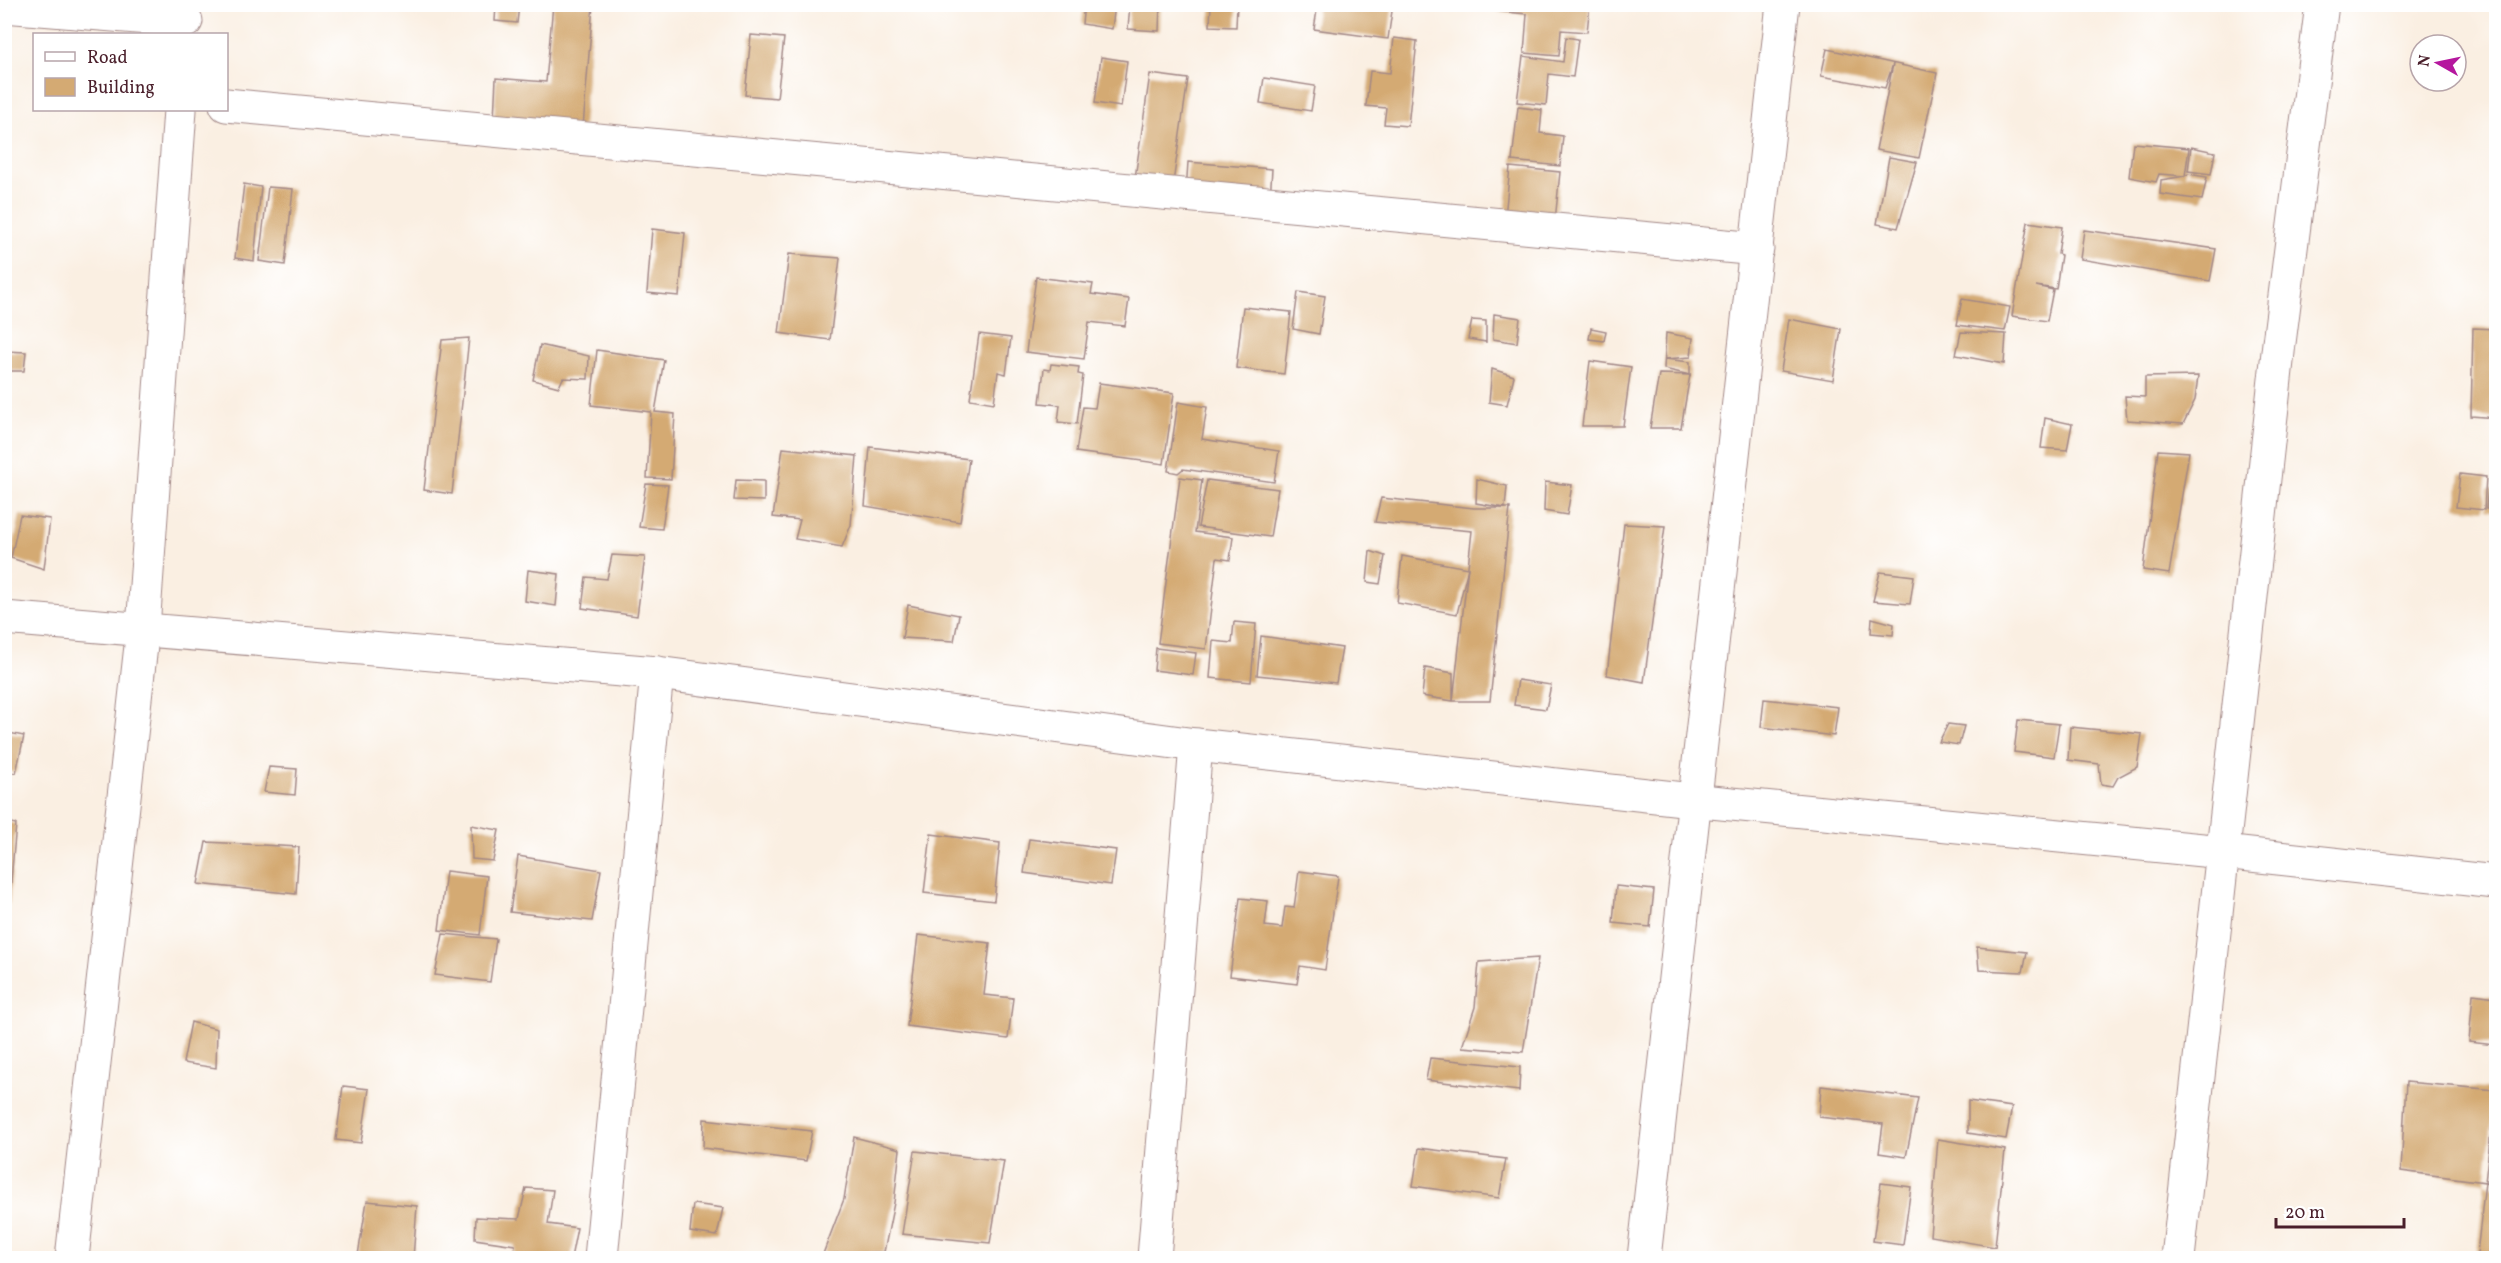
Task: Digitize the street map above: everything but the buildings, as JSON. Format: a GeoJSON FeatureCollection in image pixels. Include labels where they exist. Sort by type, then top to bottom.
{"type":"FeatureCollection","features":[{"type":"Feature","properties":{"kind":"street"},"geometry":{"type":"LineString","coordinates":[[1644,1258],[1783,4]]}},
{"type":"Feature","properties":{"kind":"street"},"geometry":{"type":"LineString","coordinates":[[2178,1258],[2279,343],[2322,4]]}},
{"type":"Feature","properties":{"kind":"street"},"geometry":{"type":"LineString","coordinates":[[4,6],[186,20]]}},
{"type":"Feature","properties":{"kind":"street"},"geometry":{"type":"LineString","coordinates":[[228,105],[1756,249]]}},
{"type":"Feature","properties":{"kind":"street"},"geometry":{"type":"LineString","coordinates":[[72,1258],[143,628],[180,111]]}},
{"type":"Feature","properties":{"kind":"street"},"geometry":{"type":"LineString","coordinates":[[4,618],[657,673],[1196,745],[1695,800],[2223,852],[2496,882]]}},
{"type":"Feature","properties":{"kind":"street"},"geometry":{"type":"LineString","coordinates":[[601,1258],[657,673]]}},
{"type":"Feature","properties":{"kind":"street"},"geometry":{"type":"LineString","coordinates":[[1154,1258],[1196,745]]}}]}
